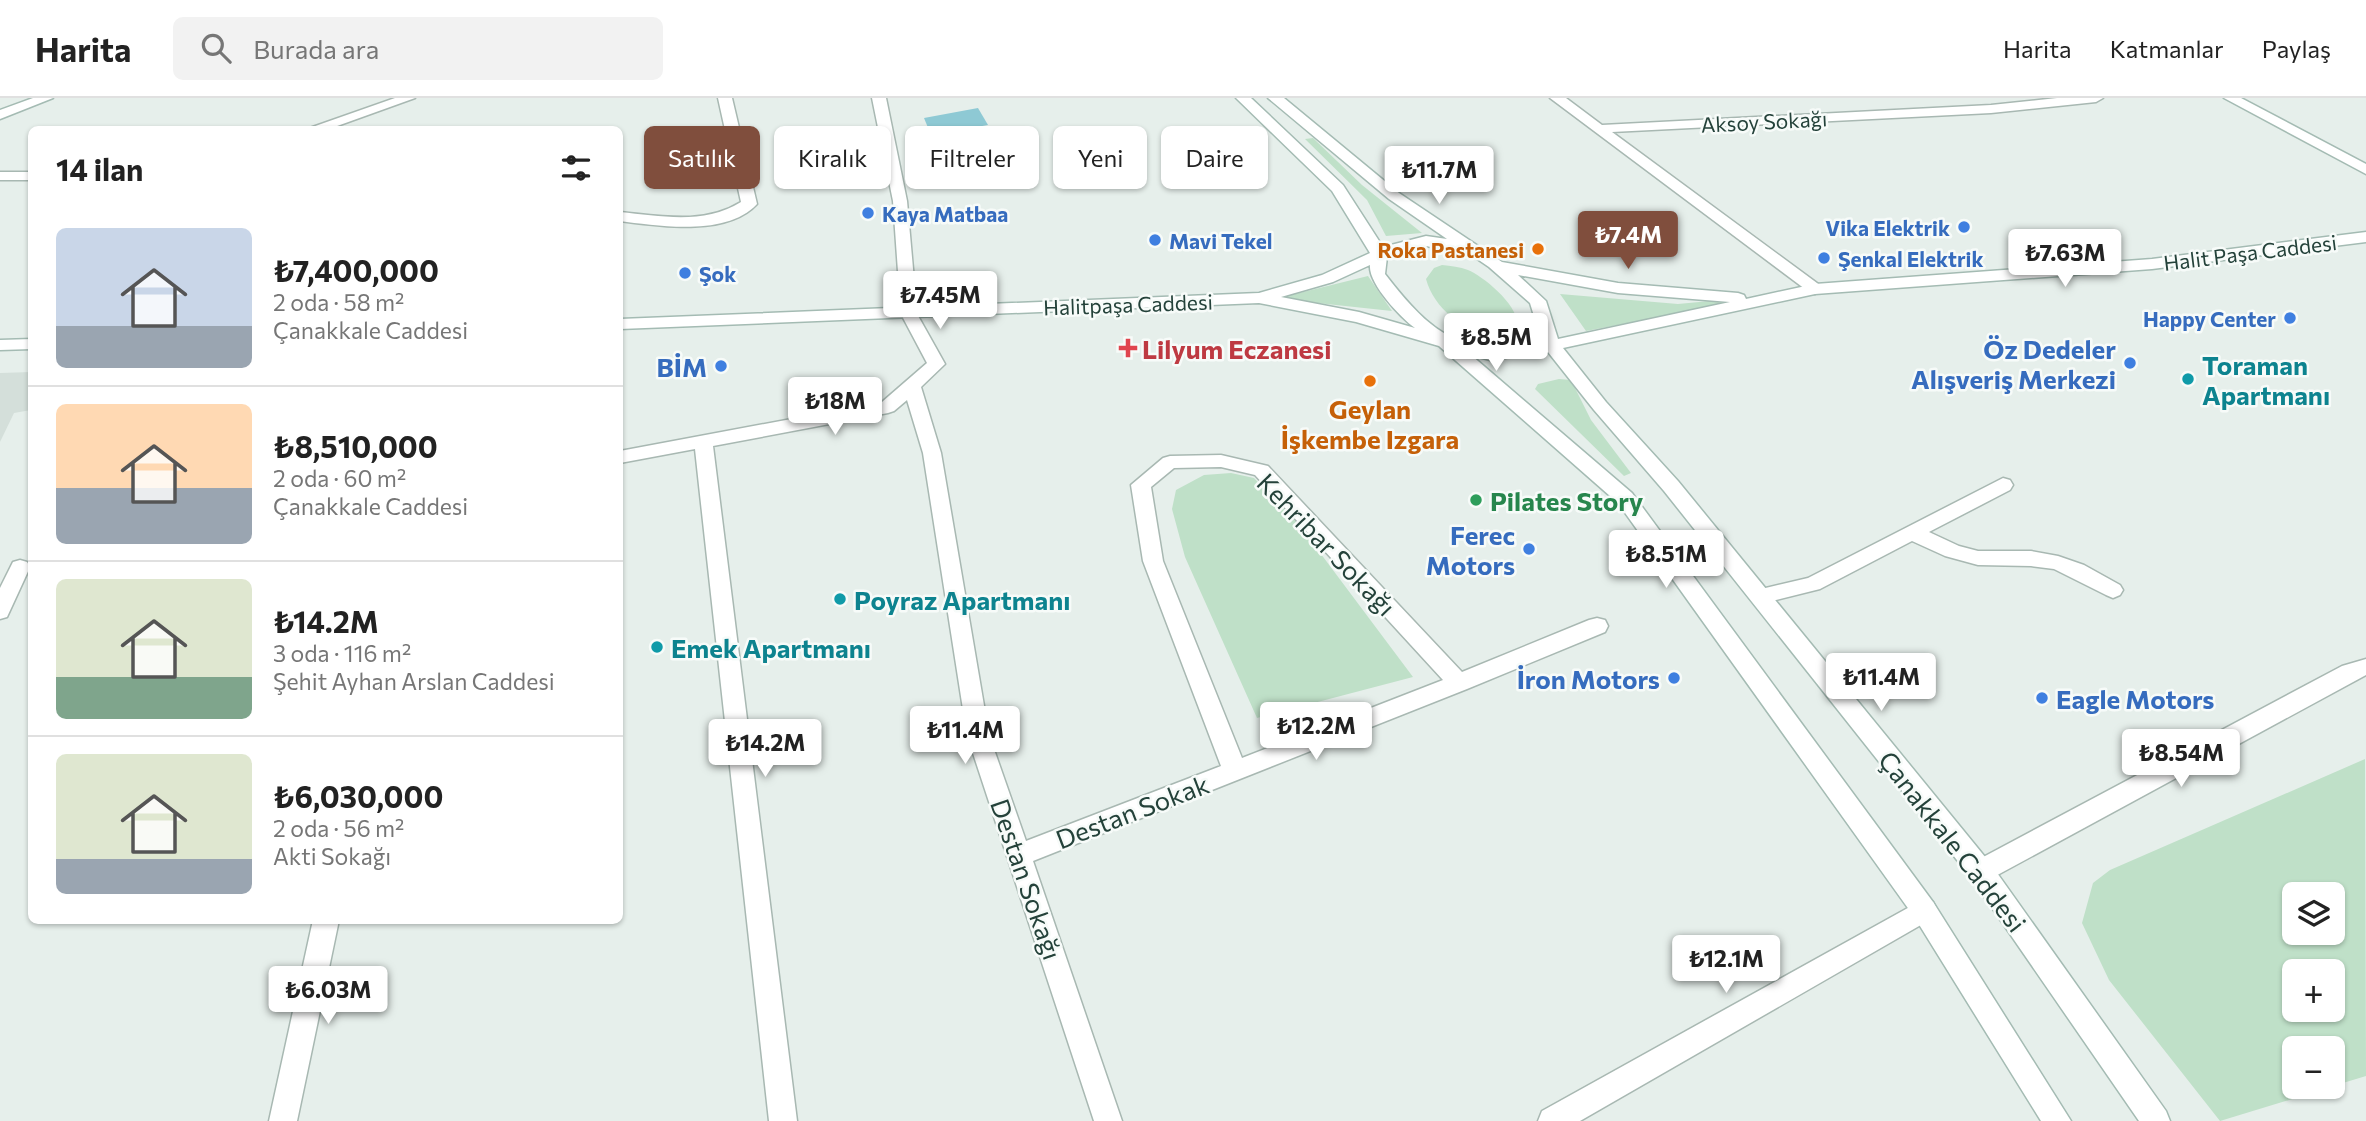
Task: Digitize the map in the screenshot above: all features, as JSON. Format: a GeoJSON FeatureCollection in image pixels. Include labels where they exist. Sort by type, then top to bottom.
{"type":"FeatureCollection","features":[{"type":"Feature","properties":{"kind":"street"},"geometry":{"type":"LineString","coordinates":[[0,115],[46,98]]}},
{"type":"Feature","properties":{"kind":"street"},"geometry":{"type":"LineString","coordinates":[[323,126],[408,98]]}},
{"type":"Feature","properties":{"kind":"street"},"geometry":{"type":"LineString","coordinates":[[623,217],[712,221],[736,214],[749,204],[725,98]]}},
{"type":"Feature","properties":{"kind":"street"},"geometry":{"type":"LineString","coordinates":[[623,456],[888,407],[936,364],[909,314],[900,201],[879,98]]}},
{"type":"Feature","properties":{"kind":"street"},"geometry":{"type":"LineString","coordinates":[[1243,98],[1338,188],[1379,254],[1377,274],[1408,314],[1443,340],[1625,498],[1924,910],[2057,1121]]}},
{"type":"Feature","properties":{"kind":"street","name":"Çanakkale Caddesi"},"geometry":{"type":"LineString","coordinates":[[1276,98],[1394,196],[1495,264],[1538,301],[1552,346],[1600,406],[1671,486],[1981,871],[2156,1121]]}},
{"type":"Feature","properties":{"kind":"street"},"geometry":{"type":"LineString","coordinates":[[1557,98],[1815,289]]}},
{"type":"Feature","properties":{"kind":"street","name":"Aksoy Sokağı"},"geometry":{"type":"LineString","coordinates":[[1598,129],[1991,109],[2096,98]]}},
{"type":"Feature","properties":{"kind":"street"},"geometry":{"type":"LineString","coordinates":[[2231,98],[2366,170]]}},
{"type":"Feature","properties":{"kind":"street"},"geometry":{"type":"LineString","coordinates":[[0,176],[28,176]]}},
{"type":"Feature","properties":{"kind":"street","name":"Halit Paşa Caddesi"},"geometry":{"type":"LineString","coordinates":[[1758,299],[1815,289],[2152,264],[2366,237]]}},
{"type":"Feature","properties":{"kind":"street"},"geometry":{"type":"LineString","coordinates":[[1259,298],[1335,275],[1403,243],[1425,240],[1453,245],[1495,264],[1552,280],[1602,287],[1758,299]]}},
{"type":"Feature","properties":{"kind":"street"},"geometry":{"type":"LineString","coordinates":[[1259,298],[1359,317],[1490,355],[1552,346],[1693,316],[1758,299]]}},
{"type":"Feature","properties":{"kind":"street","name":"Halitpaşa Caddesi"},"geometry":{"type":"LineString","coordinates":[[623,324],[1259,298]]}},
{"type":"Feature","properties":{"kind":"street"},"geometry":{"type":"LineString","coordinates":[[0,345],[28,344]]}},
{"type":"Feature","properties":{"kind":"street","name":"Destan Sokağı"},"geometry":{"type":"LineString","coordinates":[[912,386],[932,453],[978,735],[1108,1121]]}},
{"type":"Feature","properties":{"kind":"street"},"geometry":{"type":"LineString","coordinates":[[703,442],[783,1121]]}},
{"type":"Feature","properties":{"kind":"street","name":"Kehribar Sokağı"},"geometry":{"type":"LineString","coordinates":[[1235,771],[1153,561],[1141,485],[1170,462],[1220,461],[1261,470],[1459,683]]}},
{"type":"Feature","properties":{"kind":"street"},"geometry":{"type":"LineString","coordinates":[[1760,596],[1813,584],[2003,485]]}},
{"type":"Feature","properties":{"kind":"street"},"geometry":{"type":"LineString","coordinates":[[1912,532],[1961,555],[2039,559],[2089,575],[2113,590]]}},
{"type":"Feature","properties":{"kind":"street"},"geometry":{"type":"LineString","coordinates":[[0,611],[17,568]]}},
{"type":"Feature","properties":{"kind":"street","name":"Destan Sokak"},"geometry":{"type":"LineString","coordinates":[[1019,855],[1459,683],[1597,626]]}},
{"type":"Feature","properties":{"kind":"street"},"geometry":{"type":"LineString","coordinates":[[1981,871],[2361,676]]}},
{"type":"Feature","properties":{"kind":"street"},"geometry":{"type":"LineString","coordinates":[[1552,1121],[1924,910]]}},
{"type":"Feature","properties":{"kind":"street"},"geometry":{"type":"LineString","coordinates":[[283,1121],[325,924]]}},
{"type":"Feature","properties":{"kind":"shaded area"},"geometry":{"type":"Polygon","coordinates":[[[28,372],[28,411],[14,413],[0,442],[0,373],[28,372]]]}},
{"type":"Feature","properties":{"kind":"green space"},"geometry":{"type":"Polygon","coordinates":[[[1313,138],[1362,185],[1422,233],[1386,236],[1367,200],[1305,139],[1313,138]]]}},
{"type":"Feature","properties":{"kind":"green space"},"geometry":{"type":"Polygon","coordinates":[[[1442,265],[1462,268],[1476,274],[1505,299],[1517,319],[1517,329],[1511,338],[1501,341],[1480,334],[1460,323],[1443,308],[1430,290],[1426,279],[1434,268],[1442,265]]]}},
{"type":"Feature","properties":{"kind":"green space"},"geometry":{"type":"Polygon","coordinates":[[[1368,276],[1392,311],[1280,299],[1283,297],[1368,276]]]}},
{"type":"Feature","properties":{"kind":"green space"},"geometry":{"type":"Polygon","coordinates":[[[1560,294],[1678,304],[1731,299],[1732,303],[1586,331],[1560,294]]]}},
{"type":"Feature","properties":{"kind":"green space"},"geometry":{"type":"Polygon","coordinates":[[[1559,379],[1571,380],[1591,420],[1631,473],[1624,476],[1535,389],[1538,384],[1559,379]]]}},
{"type":"Feature","properties":{"kind":"green space"},"geometry":{"type":"Polygon","coordinates":[[[1231,473],[1254,478],[1300,526],[1413,677],[1257,718],[1185,557],[1172,509],[1176,490],[1204,475],[1231,473]]]}},
{"type":"Feature","properties":{"kind":"green space"},"geometry":{"type":"Polygon","coordinates":[[[2365,759],[2366,1076],[2345,1082],[2345,1036],[2282,1036],[2282,1099],[2292,1099],[2220,1121],[2109,980],[2082,923],[2093,883],[2110,870],[2365,759]]]}},
{"type":"Feature","properties":{"kind":"water"},"geometry":{"type":"Polygon","coordinates":[[[978,108],[988,125],[927,126],[924,118],[978,108]]]}},
{"type":"Feature","properties":{"kind":"place","name":"Kaya Matbaa"},"geometry":{"type":"Point","coordinates":[868,213]}},
{"type":"Feature","properties":{"kind":"place","name":"Vika Elektrik"},"geometry":{"type":"Point","coordinates":[1964,227]}},
{"type":"Feature","properties":{"kind":"place","name":"Mavi Tekel"},"geometry":{"type":"Point","coordinates":[1155,240]}},
{"type":"Feature","properties":{"kind":"place","name":"Roka Pastanesi"},"geometry":{"type":"Point","coordinates":[1538,249]}},
{"type":"Feature","properties":{"kind":"place","name":"Şenkal Elektrik"},"geometry":{"type":"Point","coordinates":[1824,258]}},
{"type":"Feature","properties":{"kind":"place","name":"Şok"},"geometry":{"type":"Point","coordinates":[685,273]}},
{"type":"Feature","properties":{"kind":"place","name":"Happy Center"},"geometry":{"type":"Point","coordinates":[2290,318]}},
{"type":"Feature","properties":{"kind":"place","name":"Lilyum Eczanesi"},"geometry":{"type":"Point","coordinates":[1128,348]}},
{"type":"Feature","properties":{"kind":"place","name":"Öz Dedeler Alışveriş Merkezi"},"geometry":{"type":"Point","coordinates":[2130,363]}},
{"type":"Feature","properties":{"kind":"place","name":"BİM"},"geometry":{"type":"Point","coordinates":[721,366]}},
{"type":"Feature","properties":{"kind":"place","name":"Toraman Apartmanı"},"geometry":{"type":"Point","coordinates":[2188,379]}},
{"type":"Feature","properties":{"kind":"place","name":"Geylan İşkembe Izgara"},"geometry":{"type":"Point","coordinates":[1370,381]}},
{"type":"Feature","properties":{"kind":"place","name":"Pilates Story"},"geometry":{"type":"Point","coordinates":[1476,500]}},
{"type":"Feature","properties":{"kind":"place","name":"Ferec Motors"},"geometry":{"type":"Point","coordinates":[1529,549]}},
{"type":"Feature","properties":{"kind":"place","name":"Poyraz Apartmanı"},"geometry":{"type":"Point","coordinates":[840,599]}},
{"type":"Feature","properties":{"kind":"place","name":"Emek Apartmanı"},"geometry":{"type":"Point","coordinates":[657,647]}},
{"type":"Feature","properties":{"kind":"place","name":"İron Motors"},"geometry":{"type":"Point","coordinates":[1674,678]}},
{"type":"Feature","properties":{"kind":"place","name":"Eagle Motors"},"geometry":{"type":"Point","coordinates":[2042,698]}}]}
